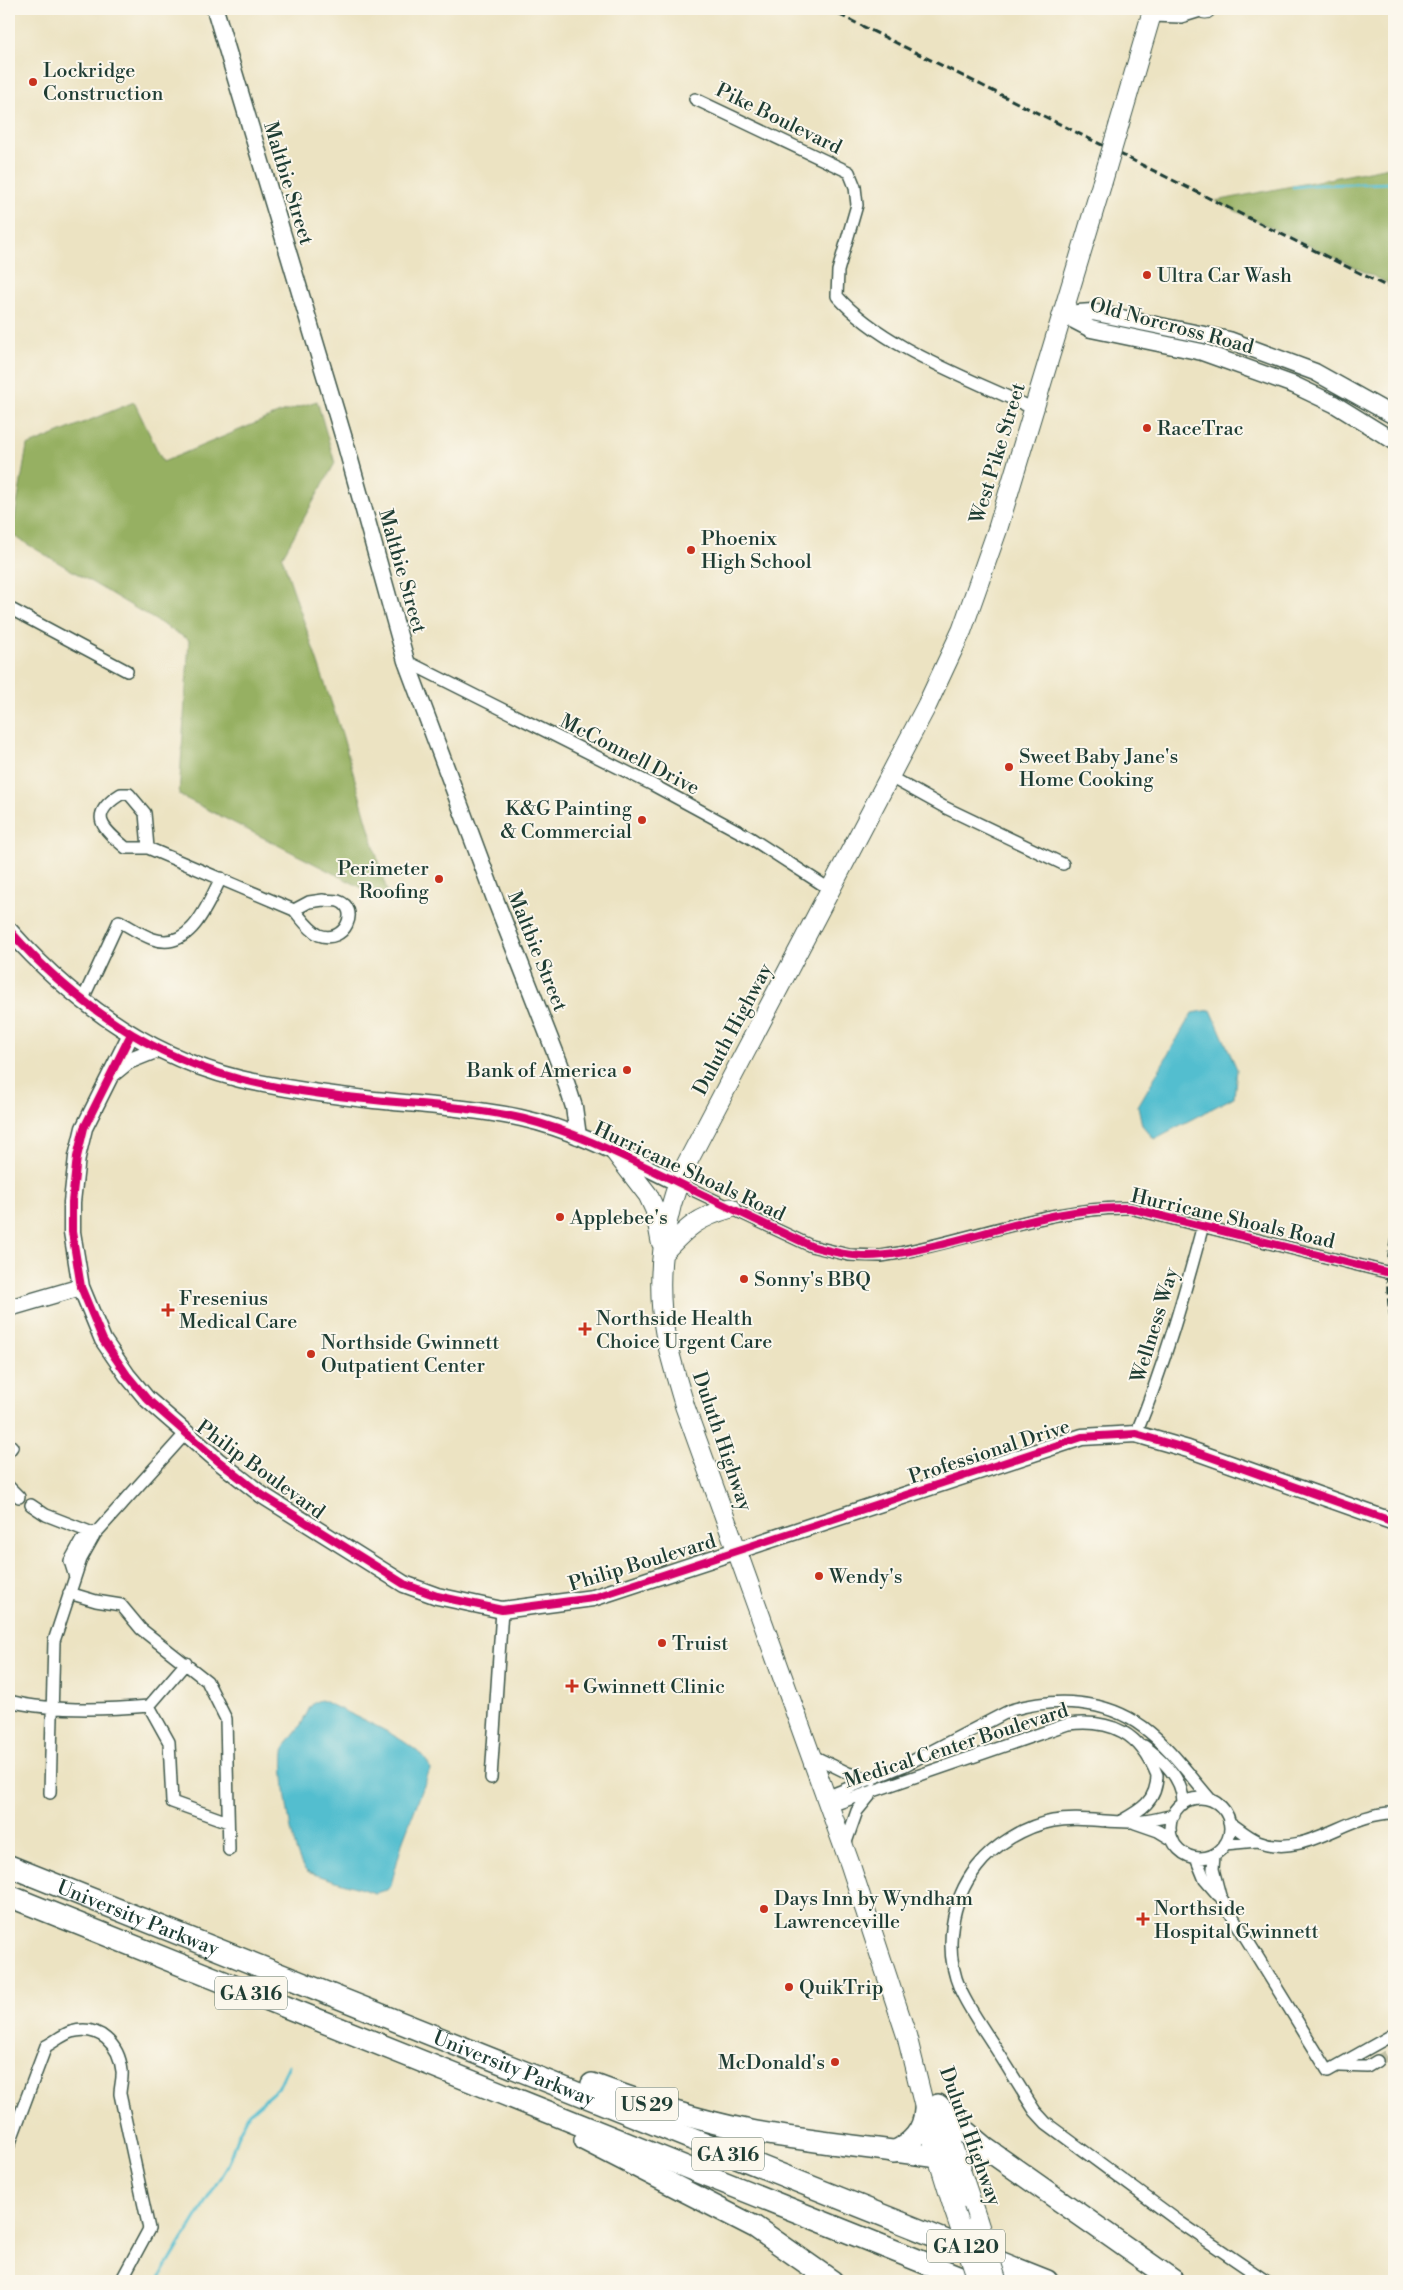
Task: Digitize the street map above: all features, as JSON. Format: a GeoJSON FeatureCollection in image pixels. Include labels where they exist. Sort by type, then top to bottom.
{"type":"FeatureCollection","features":[{"type":"Feature","properties":{"kind":"highway","name":"University Parkway"},"geometry":{"type":"LineString","coordinates":[[9,1866],[1047,2281]]}},
{"type":"Feature","properties":{"kind":"highway","name":"University Parkway"},"geometry":{"type":"LineString","coordinates":[[9,1896],[970,2281]]}},
{"type":"Feature","properties":{"kind":"highway","name":"US 29"},"geometry":{"type":"LineString","coordinates":[[408,2026],[444,2032],[481,2042],[670,2112],[747,2130],[894,2152],[950,2163]]}},
{"type":"Feature","properties":{"kind":"highway"},"geometry":{"type":"LineString","coordinates":[[493,2090],[541,2118],[734,2216],[777,2241],[832,2281]]}},
{"type":"Feature","properties":{"kind":"highway"},"geometry":{"type":"LineString","coordinates":[[894,2152],[919,2133],[924,2118],[932,2107],[954,2122],[985,2148],[1174,2281]]}},
{"type":"Feature","properties":{"kind":"highway"},"geometry":{"type":"LineString","coordinates":[[950,2163],[974,2148],[985,2148]]}},
{"type":"Feature","properties":{"kind":"main road","name":"West Pike Street"},"geometry":{"type":"LineString","coordinates":[[831,890],[949,661],[962,630],[997,531],[1064,314],[1152,13]]}},
{"type":"Feature","properties":{"kind":"main road","name":"Duluth Highway"},"geometry":{"type":"LineString","coordinates":[[831,890],[678,1182],[663,1253],[662,1299],[669,1354],[686,1407],[828,1802],[950,2163],[977,2219],[997,2281]]}},
{"type":"Feature","properties":{"kind":"main road"},"geometry":{"type":"LineString","coordinates":[[614,1152],[648,1195],[655,1210],[663,1253]]}},
{"type":"Feature","properties":{"kind":"main road"},"geometry":{"type":"LineString","coordinates":[[663,1253],[694,1222],[731,1208]]}},
{"type":"Feature","properties":{"kind":"main road","name":"Duluth Highway"},"geometry":{"type":"LineString","coordinates":[[950,2163],[954,2210],[978,2281]]}},
{"type":"Feature","properties":{"kind":"street","name":"Maltbie Street"},"geometry":{"type":"LineString","coordinates":[[215,9],[345,442],[406,661],[562,1070],[574,1107],[578,1136]]}},
{"type":"Feature","properties":{"kind":"street"},"geometry":{"type":"LineString","coordinates":[[1152,13],[1181,17],[1206,9]]}},
{"type":"Feature","properties":{"kind":"street","name":"Pike Boulevard"},"geometry":{"type":"LineString","coordinates":[[695,99],[849,172],[855,187],[857,204],[838,271],[836,296],[852,313],[880,334],[912,351],[1034,409]]}},
{"type":"Feature","properties":{"kind":"street","name":"Old Norcross Road"},"geometry":{"type":"LineString","coordinates":[[1064,314],[1092,312],[1229,340],[1315,372],[1394,416]]}},
{"type":"Feature","properties":{"kind":"street","name":"Old Norcross Road"},"geometry":{"type":"LineString","coordinates":[[1064,314],[1091,329],[1202,352],[1286,382],[1334,404],[1394,441]]}},
{"type":"Feature","properties":{"kind":"street"},"geometry":{"type":"LineString","coordinates":[[9,608],[127,671]]}},
{"type":"Feature","properties":{"kind":"street","name":"McConnell Drive"},"geometry":{"type":"LineString","coordinates":[[406,661],[653,785],[749,837],[831,890]]}},
{"type":"Feature","properties":{"kind":"street"},"geometry":{"type":"LineString","coordinates":[[890,777],[946,808],[1063,864]]}},
{"type":"Feature","properties":{"kind":"street"},"geometry":{"type":"LineString","coordinates":[[148,848],[145,812],[129,794],[122,794],[103,809],[100,816],[102,826],[126,848],[148,848],[294,910],[318,934],[330,937],[344,930],[349,919],[346,905],[338,901],[309,902],[294,910]]}},
{"type":"Feature","properties":{"kind":"street"},"geometry":{"type":"LineString","coordinates":[[82,1001],[119,921],[154,940],[178,939],[194,928],[221,878]]}},
{"type":"Feature","properties":{"kind":"street","name":"Hurricane Shoals Road"},"geometry":{"type":"LineString","coordinates":[[9,930],[56,979],[82,1001],[131,1034],[158,1049],[216,1072],[260,1083],[332,1094],[488,1112],[522,1118],[578,1136],[811,1246],[839,1253],[865,1256],[917,1250],[1094,1208],[1130,1208],[1394,1274]]}},
{"type":"Feature","properties":{"kind":"street","name":"Philip Boulevard"},"geometry":{"type":"LineString","coordinates":[[131,1034],[84,1128],[75,1174],[72,1232],[81,1287],[103,1340],[127,1375],[147,1399],[185,1434],[262,1495],[404,1584],[437,1596],[502,1610],[593,1598],[738,1551]]}},
{"type":"Feature","properties":{"kind":"street"},"geometry":{"type":"LineString","coordinates":[[107,1079],[128,1061],[158,1049]]}},
{"type":"Feature","properties":{"kind":"street","name":"Wellness Way"},"geometry":{"type":"LineString","coordinates":[[1136,1434],[1155,1388],[1183,1301],[1203,1225]]}},
{"type":"Feature","properties":{"kind":"street"},"geometry":{"type":"LineString","coordinates":[[9,1308],[81,1287]]}},
{"type":"Feature","properties":{"kind":"street"},"geometry":{"type":"LineString","coordinates":[[75,1577],[70,1561],[94,1548],[94,1536],[185,1434]]}},
{"type":"Feature","properties":{"kind":"street","name":"Professional Drive"},"geometry":{"type":"LineString","coordinates":[[738,1551],[1082,1437],[1136,1434],[1188,1449],[1394,1522]]}},
{"type":"Feature","properties":{"kind":"street"},"geometry":{"type":"LineString","coordinates":[[9,1444],[12,1447],[9,1450]]}},
{"type":"Feature","properties":{"kind":"street"},"geometry":{"type":"LineString","coordinates":[[9,1487],[19,1497]]}},
{"type":"Feature","properties":{"kind":"street"},"geometry":{"type":"LineString","coordinates":[[31,1505],[46,1515],[94,1536]]}},
{"type":"Feature","properties":{"kind":"street"},"geometry":{"type":"LineString","coordinates":[[50,1792],[54,1641],[84,1552]]}},
{"type":"Feature","properties":{"kind":"street"},"geometry":{"type":"LineString","coordinates":[[69,1593],[96,1601],[121,1605],[141,1629],[207,1681],[226,1719],[229,1850]]}},
{"type":"Feature","properties":{"kind":"street"},"geometry":{"type":"LineString","coordinates":[[491,1778],[502,1610]]}},
{"type":"Feature","properties":{"kind":"street"},"geometry":{"type":"LineString","coordinates":[[9,1701],[52,1707],[120,1709],[149,1706],[186,1663]]}},
{"type":"Feature","properties":{"kind":"street","name":"Medical Center Boulevard"},"geometry":{"type":"LineString","coordinates":[[874,1785],[1011,1710],[1029,1704],[1072,1702],[1105,1708],[1126,1716],[1145,1728],[1211,1800]]}},
{"type":"Feature","properties":{"kind":"street"},"geometry":{"type":"LineString","coordinates":[[149,1706],[169,1742],[172,1802],[228,1822]]}},
{"type":"Feature","properties":{"kind":"street","name":"Medical Center Boulevard"},"geometry":{"type":"LineString","coordinates":[[828,1802],[874,1785],[1068,1724],[1101,1723],[1134,1740],[1154,1768],[1157,1783],[1152,1798],[1143,1809],[1120,1822]]}},
{"type":"Feature","properties":{"kind":"street"},"geometry":{"type":"LineString","coordinates":[[1134,1740],[1159,1759],[1177,1781],[1182,1790],[1183,1804]]}},
{"type":"Feature","properties":{"kind":"street","name":"Medical Center Boulevard"},"geometry":{"type":"LineString","coordinates":[[811,1754],[874,1785]]}},
{"type":"Feature","properties":{"kind":"street"},"geometry":{"type":"LineString","coordinates":[[844,1848],[857,1811],[874,1785]]}},
{"type":"Feature","properties":{"kind":"street"},"geometry":{"type":"LineString","coordinates":[[1134,1822],[1158,1831],[1173,1840],[1186,1855],[1196,1858],[1214,1854],[1225,1844],[1230,1832],[1229,1822],[1220,1806],[1211,1800],[1197,1799],[1183,1804],[1174,1815],[1170,1830],[1173,1840]]}},
{"type":"Feature","properties":{"kind":"street"},"geometry":{"type":"LineString","coordinates":[[1225,1844],[1258,1841],[1283,1845],[1301,1843],[1379,1812],[1394,1813]]}},
{"type":"Feature","properties":{"kind":"street"},"geometry":{"type":"LineString","coordinates":[[1174,1815],[1134,1822],[1071,1819],[1053,1821],[1035,1826],[1011,1838],[983,1859],[961,1891],[955,1912],[951,1950],[959,1988],[1035,2111],[1046,2123],[1181,2223],[1266,2281]]}},
{"type":"Feature","properties":{"kind":"street"},"geometry":{"type":"LineString","coordinates":[[1229,1822],[1258,1841]]}},
{"type":"Feature","properties":{"kind":"street"},"geometry":{"type":"LineString","coordinates":[[1214,1854],[1213,1869],[1220,1896]]}},
{"type":"Feature","properties":{"kind":"street"},"geometry":{"type":"LineString","coordinates":[[1196,1858],[1205,1880],[1220,1896],[1328,2071],[1340,2066],[1394,2034]]}},
{"type":"Feature","properties":{"kind":"street"},"geometry":{"type":"LineString","coordinates":[[9,2145],[46,2046],[70,2032],[94,2031],[108,2038],[118,2054],[122,2072],[120,2094],[149,2229],[121,2281]]}},
{"type":"Feature","properties":{"kind":"street"},"geometry":{"type":"LineString","coordinates":[[1340,2066],[1367,2067],[1377,2061]]}},
{"type":"Feature","properties":{"kind":"green space"},"geometry":{"type":"Polygon","coordinates":[[[1394,166],[1394,286],[1215,201],[1226,199],[1394,166]]]}},
{"type":"Feature","properties":{"kind":"green space"},"geometry":{"type":"Polygon","coordinates":[[[317,401],[335,463],[282,557],[342,734],[390,902],[179,795],[189,640],[12,535],[27,446],[134,402],[163,462],[280,413],[317,401]]]}},
{"type":"Feature","properties":{"kind":"water"},"geometry":{"type":"Polygon","coordinates":[[[1211,1010],[1237,1069],[1234,1097],[1154,1139],[1142,1125],[1138,1106],[1192,1013],[1211,1010]]]}},
{"type":"Feature","properties":{"kind":"water"},"geometry":{"type":"Polygon","coordinates":[[[321,1700],[401,1740],[426,1760],[430,1770],[403,1840],[391,1885],[387,1890],[375,1893],[307,1872],[301,1864],[296,1850],[288,1815],[283,1763],[284,1752],[287,1743],[302,1723],[310,1707],[321,1700]]]}},
{"type":"Feature","properties":{"kind":"waterway"},"geometry":{"type":"LineString","coordinates":[[1293,187],[1394,183]]}},
{"type":"Feature","properties":{"kind":"waterway"},"geometry":{"type":"LineString","coordinates":[[158,2281],[227,2166],[237,2137],[249,2113],[278,2088],[289,2065]]}},
{"type":"Feature","properties":{"kind":"tunnel"},"geometry":{"type":"LineString","coordinates":[[1377,2061],[1394,2051]]}},
{"type":"Feature","properties":{"kind":"railway"},"geometry":{"type":"LineString","coordinates":[[828,9],[1394,290]]}},
{"type":"Feature","properties":{"kind":"railway"},"geometry":{"type":"LineString","coordinates":[[1394,1227],[1388,1268],[1389,1308],[1394,1335]]}},
{"type":"Feature","properties":{"kind":"cycle path"},"geometry":{"type":"LineString","coordinates":[[9,930],[58,979],[84,1002],[112,1022],[142,1040],[205,1069],[239,1079],[290,1089],[468,1109],[506,1115],[543,1124],[599,1145],[811,1246],[825,1250],[860,1256],[877,1256],[917,1250],[1060,1214],[1107,1208],[1130,1208],[1394,1274]]}},
{"type":"Feature","properties":{"kind":"cycle path"},"geometry":{"type":"LineString","coordinates":[[131,1034],[84,1128],[77,1157],[72,1202],[72,1232],[81,1287],[103,1340],[127,1375],[147,1399],[217,1460],[262,1495],[404,1584],[437,1596],[502,1610],[593,1598],[1082,1437],[1136,1434],[1188,1449],[1394,1522]]}},
{"type":"Feature","properties":{"kind":"place","name":"Lockridge Construction"},"geometry":{"type":"Point","coordinates":[33,82]}},
{"type":"Feature","properties":{"kind":"place","name":"Ultra Car Wash"},"geometry":{"type":"Point","coordinates":[1147,275]}},
{"type":"Feature","properties":{"kind":"place","name":"RaceTrac"},"geometry":{"type":"Point","coordinates":[1147,428]}},
{"type":"Feature","properties":{"kind":"place","name":"Phoenix High School"},"geometry":{"type":"Point","coordinates":[691,550]}},
{"type":"Feature","properties":{"kind":"place","name":"Sweet Baby Jane's Home Cooking"},"geometry":{"type":"Point","coordinates":[1009,767]}},
{"type":"Feature","properties":{"kind":"place","name":"K&G Painting & Commercial"},"geometry":{"type":"Point","coordinates":[642,820]}},
{"type":"Feature","properties":{"kind":"place","name":"Perimeter Roofing"},"geometry":{"type":"Point","coordinates":[439,879]}},
{"type":"Feature","properties":{"kind":"place","name":"Bank of America"},"geometry":{"type":"Point","coordinates":[627,1070]}},
{"type":"Feature","properties":{"kind":"place","name":"Applebee's"},"geometry":{"type":"Point","coordinates":[560,1217]}},
{"type":"Feature","properties":{"kind":"place","name":"Sonny's BBQ"},"geometry":{"type":"Point","coordinates":[744,1279]}},
{"type":"Feature","properties":{"kind":"place","name":"Fresenius Medical Care"},"geometry":{"type":"Point","coordinates":[168,1310]}},
{"type":"Feature","properties":{"kind":"place","name":"Northside Health Choice Urgent Care"},"geometry":{"type":"Point","coordinates":[585,1329]}},
{"type":"Feature","properties":{"kind":"place","name":"Northside Gwinnett Outpatient Center"},"geometry":{"type":"Point","coordinates":[311,1354]}},
{"type":"Feature","properties":{"kind":"place","name":"Wendy's"},"geometry":{"type":"Point","coordinates":[819,1576]}},
{"type":"Feature","properties":{"kind":"place","name":"Truist"},"geometry":{"type":"Point","coordinates":[662,1643]}},
{"type":"Feature","properties":{"kind":"place","name":"Gwinnett Clinic"},"geometry":{"type":"Point","coordinates":[572,1686]}},
{"type":"Feature","properties":{"kind":"place","name":"Days Inn by Wyndham Lawrenceville"},"geometry":{"type":"Point","coordinates":[764,1909]}},
{"type":"Feature","properties":{"kind":"place","name":"Northside Hospital Gwinnett"},"geometry":{"type":"Point","coordinates":[1143,1919]}},
{"type":"Feature","properties":{"kind":"place","name":"QuikTrip"},"geometry":{"type":"Point","coordinates":[789,1987]}},
{"type":"Feature","properties":{"kind":"place","name":"McDonald's"},"geometry":{"type":"Point","coordinates":[835,2062]}}]}
